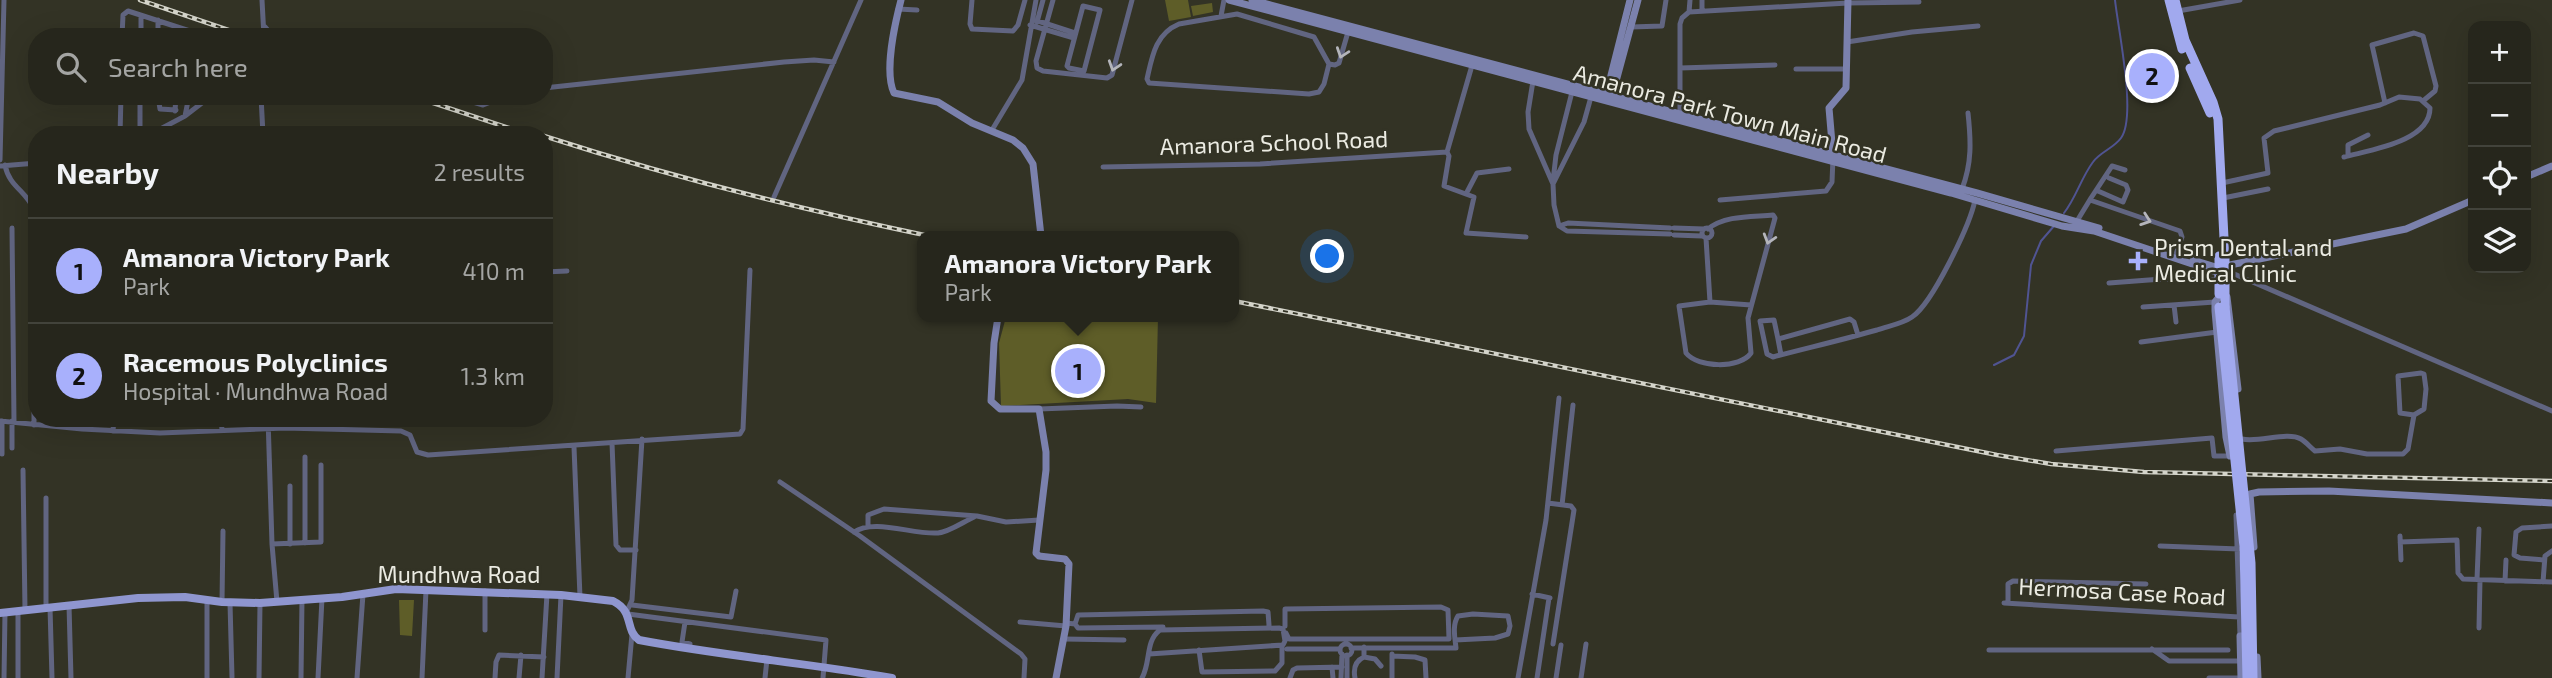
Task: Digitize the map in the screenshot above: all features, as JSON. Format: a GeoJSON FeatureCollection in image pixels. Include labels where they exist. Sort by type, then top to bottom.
{"type":"FeatureCollection","features":[{"type":"Feature","properties":{"kind":"highway"},"geometry":{"type":"LineString","coordinates":[[2169,0],[2182,49],[2212,107],[2219,129],[2223,198],[2221,301],[2244,547],[2247,678]]}},
{"type":"Feature","properties":{"kind":"highway"},"geometry":{"type":"LineString","coordinates":[[2174,11],[2175,0]]}},
{"type":"Feature","properties":{"kind":"highway"},"geometry":{"type":"LineString","coordinates":[[2212,107],[2222,271]]}},
{"type":"Feature","properties":{"kind":"highway"},"geometry":{"type":"LineString","coordinates":[[2221,301],[2250,551],[2256,678]]}},
{"type":"Feature","properties":{"kind":"main road","name":"Mundhwa Road"},"geometry":{"type":"LineString","coordinates":[[3,612],[155,597],[260,603],[396,589],[561,595],[613,601],[629,610]]}},
{"type":"Feature","properties":{"kind":"main road"},"geometry":{"type":"LineString","coordinates":[[629,610],[632,634],[639,640],[696,651],[824,666],[840,674],[886,677]]}},
{"type":"Feature","properties":{"kind":"street"},"geometry":{"type":"LineString","coordinates":[[0,160],[4,0]]}},
{"type":"Feature","properties":{"kind":"street"},"geometry":{"type":"LineString","coordinates":[[262,0],[264,27]]}},
{"type":"Feature","properties":{"kind":"street"},"geometry":{"type":"LineString","coordinates":[[774,197],[861,0]]}},
{"type":"Feature","properties":{"kind":"street"},"geometry":{"type":"LineString","coordinates":[[901,0],[892,43],[891,83],[894,93],[938,102],[972,123],[1013,140],[1023,148],[1032,160],[1041,231]]}},
{"type":"Feature","properties":{"kind":"street"},"geometry":{"type":"LineString","coordinates":[[972,0],[972,29],[1013,31],[1018,25],[1025,0]]}},
{"type":"Feature","properties":{"kind":"street"},"geometry":{"type":"LineString","coordinates":[[1035,24],[1036,0]]}},
{"type":"Feature","properties":{"kind":"street"},"geometry":{"type":"LineString","coordinates":[[992,130],[1022,80],[1030,33],[1043,0]]}},
{"type":"Feature","properties":{"kind":"street"},"geometry":{"type":"LineString","coordinates":[[1052,0],[1036,64],[1040,70],[1109,78],[1132,0]]}},
{"type":"Feature","properties":{"kind":"street"},"geometry":{"type":"LineString","coordinates":[[1221,16],[1226,0]]}},
{"type":"Feature","properties":{"kind":"street","name":"Amanora Park Town Main Road"},"geometry":{"type":"LineString","coordinates":[[1226,0],[1473,62],[1533,81],[1609,96],[1680,118]]}},
{"type":"Feature","properties":{"kind":"street","name":"Amanora Park Town Main Road"},"geometry":{"type":"LineString","coordinates":[[1252,0],[1572,89],[1591,97],[1680,118],[1976,198],[2067,218],[2222,271]]}},
{"type":"Feature","properties":{"kind":"street"},"geometry":{"type":"LineString","coordinates":[[1609,96],[1630,0]]}},
{"type":"Feature","properties":{"kind":"street"},"geometry":{"type":"LineString","coordinates":[[1609,96],[1638,0]]}},
{"type":"Feature","properties":{"kind":"street"},"geometry":{"type":"LineString","coordinates":[[1631,27],[1662,26],[1666,0]]}},
{"type":"Feature","properties":{"kind":"street"},"geometry":{"type":"LineString","coordinates":[[1689,0],[1689,12]]}},
{"type":"Feature","properties":{"kind":"street"},"geometry":{"type":"LineString","coordinates":[[1702,0],[1702,11]]}},
{"type":"Feature","properties":{"kind":"street"},"geometry":{"type":"LineString","coordinates":[[1737,0],[1737,10]]}},
{"type":"Feature","properties":{"kind":"street"},"geometry":{"type":"LineString","coordinates":[[2174,11],[2240,0]]}},
{"type":"Feature","properties":{"kind":"street"},"geometry":{"type":"LineString","coordinates":[[1720,200],[1826,191],[1830,188],[1833,159],[1829,108],[1846,88],[1848,1]]}},
{"type":"Feature","properties":{"kind":"street"},"geometry":{"type":"LineString","coordinates":[[1680,118],[1680,24],[1689,12],[1848,1],[1919,2]]}},
{"type":"Feature","properties":{"kind":"street"},"geometry":{"type":"LineString","coordinates":[[1083,6],[1100,10],[1084,71],[1068,67],[1075,36],[1083,6]]}},
{"type":"Feature","properties":{"kind":"street"},"geometry":{"type":"LineString","coordinates":[[898,9],[917,10]]}},
{"type":"Feature","properties":{"kind":"street"},"geometry":{"type":"LineString","coordinates":[[123,28],[124,12],[131,11],[181,28]]}},
{"type":"Feature","properties":{"kind":"street"},"geometry":{"type":"LineString","coordinates":[[1241,14],[1309,34],[1316,39],[1329,64],[1321,89],[1309,94],[1149,83],[1147,79],[1154,48],[1171,29],[1179,24],[1241,14]]}},
{"type":"Feature","properties":{"kind":"street"},"geometry":{"type":"LineString","coordinates":[[141,15],[141,28]]}},
{"type":"Feature","properties":{"kind":"street"},"geometry":{"type":"LineString","coordinates":[[158,20],[158,28]]}},
{"type":"Feature","properties":{"kind":"street"},"geometry":{"type":"LineString","coordinates":[[1035,24],[1075,36]]}},
{"type":"Feature","properties":{"kind":"street"},"geometry":{"type":"LineString","coordinates":[[1847,42],[1978,26]]}},
{"type":"Feature","properties":{"kind":"street"},"geometry":{"type":"LineString","coordinates":[[1329,64],[1339,63],[1348,32]]}},
{"type":"Feature","properties":{"kind":"street"},"geometry":{"type":"LineString","coordinates":[[2385,103],[2372,45],[2414,33],[2423,36],[2436,86],[2435,91],[2423,101]]}},
{"type":"Feature","properties":{"kind":"street"},"geometry":{"type":"LineString","coordinates":[[553,87],[784,62],[834,62]]}},
{"type":"Feature","properties":{"kind":"street"},"geometry":{"type":"LineString","coordinates":[[1473,62],[1447,152],[1449,156],[1444,186],[1474,197],[1466,233],[1526,237]]}},
{"type":"Feature","properties":{"kind":"street"},"geometry":{"type":"LineString","coordinates":[[1679,68],[1774,65]]}},
{"type":"Feature","properties":{"kind":"street"},"geometry":{"type":"LineString","coordinates":[[1796,69],[1846,69]]}},
{"type":"Feature","properties":{"kind":"street"},"geometry":{"type":"LineString","coordinates":[[1533,81],[1528,112],[1529,129],[1553,184]]}},
{"type":"Feature","properties":{"kind":"street"},"geometry":{"type":"LineString","coordinates":[[1572,89],[1555,162],[1554,205],[1559,226],[1568,223],[1703,233],[1714,224],[1732,219],[1774,216],[1747,321],[1751,354],[1743,362],[1707,364],[1696,361],[1686,352],[1678,308],[1681,305],[1710,302],[1751,305]]}},
{"type":"Feature","properties":{"kind":"street"},"geometry":{"type":"LineString","coordinates":[[2222,183],[2268,173],[2264,138],[2274,131],[2408,96],[2423,101],[2430,108],[2430,116],[2424,127],[2412,136],[2346,156],[2350,142],[2368,135]]}},
{"type":"Feature","properties":{"kind":"street"},"geometry":{"type":"LineString","coordinates":[[1553,184],[1584,122],[1591,97]]}},
{"type":"Feature","properties":{"kind":"street"},"geometry":{"type":"LineString","coordinates":[[120,126],[121,105]]}},
{"type":"Feature","properties":{"kind":"street"},"geometry":{"type":"LineString","coordinates":[[140,105],[140,126]]}},
{"type":"Feature","properties":{"kind":"street"},"geometry":{"type":"LineString","coordinates":[[159,105],[160,109],[176,110]]}},
{"type":"Feature","properties":{"kind":"street"},"geometry":{"type":"LineString","coordinates":[[175,121],[176,105]]}},
{"type":"Feature","properties":{"kind":"street"},"geometry":{"type":"LineString","coordinates":[[185,116],[187,105]]}},
{"type":"Feature","properties":{"kind":"street"},"geometry":{"type":"LineString","coordinates":[[166,126],[198,105]]}},
{"type":"Feature","properties":{"kind":"street"},"geometry":{"type":"LineString","coordinates":[[261,105],[263,126]]}},
{"type":"Feature","properties":{"kind":"street"},"geometry":{"type":"LineString","coordinates":[[1960,192],[1970,170],[1968,113]]}},
{"type":"Feature","properties":{"kind":"street","name":"Amanora School Road"},"geometry":{"type":"LineString","coordinates":[[1103,167],[1260,164],[1447,152]]}},
{"type":"Feature","properties":{"kind":"street"},"geometry":{"type":"LineString","coordinates":[[28,164],[4,166],[7,176],[28,200]]}},
{"type":"Feature","properties":{"kind":"street"},"geometry":{"type":"LineString","coordinates":[[2077,221],[2112,166],[2125,170]]}},
{"type":"Feature","properties":{"kind":"street"},"geometry":{"type":"LineString","coordinates":[[2531,175],[2552,166]]}},
{"type":"Feature","properties":{"kind":"street"},"geometry":{"type":"LineString","coordinates":[[1466,194],[1477,173],[1509,169]]}},
{"type":"Feature","properties":{"kind":"street"},"geometry":{"type":"LineString","coordinates":[[2090,199],[2099,190],[2123,202],[2127,187],[2109,177]]}},
{"type":"Feature","properties":{"kind":"street"},"geometry":{"type":"LineString","coordinates":[[2223,198],[2269,189]]}},
{"type":"Feature","properties":{"kind":"street"},"geometry":{"type":"LineString","coordinates":[[1781,355],[1774,320],[1760,321],[1767,354],[1773,357],[1781,355],[1858,335],[1904,321],[1922,309],[1961,237],[1976,198]]}},
{"type":"Feature","properties":{"kind":"street"},"geometry":{"type":"LineString","coordinates":[[2090,199],[2180,231],[2182,237],[2176,254]]}},
{"type":"Feature","properties":{"kind":"street","name":"Amanora Park Town Main Road"},"geometry":{"type":"LineString","coordinates":[[1992,201],[2044,222],[2094,231],[2222,271]]}},
{"type":"Feature","properties":{"kind":"street"},"geometry":{"type":"LineString","coordinates":[[2109,284],[2222,271],[2406,229],[2468,202]]}},
{"type":"Feature","properties":{"kind":"street"},"geometry":{"type":"LineString","coordinates":[[12,228],[12,448]]}},
{"type":"Feature","properties":{"kind":"street"},"geometry":{"type":"LineString","coordinates":[[1703,233],[1710,302]]}},
{"type":"Feature","properties":{"kind":"street"},"geometry":{"type":"LineString","coordinates":[[60,427],[160,433],[268,429],[401,431],[410,435],[414,449],[422,454],[574,447],[642,439],[742,433],[750,270]]}},
{"type":"Feature","properties":{"kind":"street"},"geometry":{"type":"LineString","coordinates":[[553,272],[567,271]]}},
{"type":"Feature","properties":{"kind":"street"},"geometry":{"type":"LineString","coordinates":[[2222,271],[2552,411]]}},
{"type":"Feature","properties":{"kind":"street"},"geometry":{"type":"LineString","coordinates":[[2221,301],[2217,332],[2230,456]]}},
{"type":"Feature","properties":{"kind":"street"},"geometry":{"type":"LineString","coordinates":[[2056,451],[2211,438],[2214,456],[2242,454],[2229,305],[2221,301],[2143,307]]}},
{"type":"Feature","properties":{"kind":"street"},"geometry":{"type":"LineString","coordinates":[[2174,304],[2176,322]]}},
{"type":"Feature","properties":{"kind":"street"},"geometry":{"type":"LineString","coordinates":[[1778,339],[1850,319],[1854,322],[1858,335]]}},
{"type":"Feature","properties":{"kind":"street"},"geometry":{"type":"LineString","coordinates":[[997,322],[991,401],[1000,409],[1141,407]]}},
{"type":"Feature","properties":{"kind":"street"},"geometry":{"type":"LineString","coordinates":[[2141,342],[2217,332]]}},
{"type":"Feature","properties":{"kind":"street"},"geometry":{"type":"LineString","coordinates":[[2220,369],[2235,367]]}},
{"type":"Feature","properties":{"kind":"street"},"geometry":{"type":"LineString","coordinates":[[2242,439],[2252,441],[2292,436],[2300,438],[2315,451],[2340,449],[2367,454],[2400,454],[2408,449],[2414,415],[2424,409],[2426,389],[2424,374],[2400,374],[2400,413],[2414,415]]}},
{"type":"Feature","properties":{"kind":"street"},"geometry":{"type":"LineString","coordinates":[[1518,678],[1548,503],[1559,398]]}},
{"type":"Feature","properties":{"kind":"street"},"geometry":{"type":"LineString","coordinates":[[1562,505],[1573,405]]}},
{"type":"Feature","properties":{"kind":"street"},"geometry":{"type":"LineString","coordinates":[[1040,410],[1046,470],[1037,555],[1069,562],[1066,625],[1056,678]]}},
{"type":"Feature","properties":{"kind":"street"},"geometry":{"type":"LineString","coordinates":[[2,454],[1,421],[28,424]]}},
{"type":"Feature","properties":{"kind":"street"},"geometry":{"type":"LineString","coordinates":[[113,427],[113,431]]}},
{"type":"Feature","properties":{"kind":"street"},"geometry":{"type":"LineString","coordinates":[[268,429],[277,602]]}},
{"type":"Feature","properties":{"kind":"street"},"geometry":{"type":"LineString","coordinates":[[629,610],[636,550],[642,439]]}},
{"type":"Feature","properties":{"kind":"street"},"geometry":{"type":"LineString","coordinates":[[612,443],[616,545],[620,550],[636,550]]}},
{"type":"Feature","properties":{"kind":"street"},"geometry":{"type":"LineString","coordinates":[[1553,444],[1568,446]]}},
{"type":"Feature","properties":{"kind":"street"},"geometry":{"type":"LineString","coordinates":[[574,447],[580,597]]}},
{"type":"Feature","properties":{"kind":"street"},"geometry":{"type":"LineString","coordinates":[[306,457],[306,543]]}},
{"type":"Feature","properties":{"kind":"street"},"geometry":{"type":"LineString","coordinates":[[272,544],[320,543],[321,465]]}},
{"type":"Feature","properties":{"kind":"street"},"geometry":{"type":"LineString","coordinates":[[18,678],[23,470]]}},
{"type":"Feature","properties":{"kind":"street"},"geometry":{"type":"LineString","coordinates":[[780,482],[854,532],[1021,654],[1025,659],[1024,678]]}},
{"type":"Feature","properties":{"kind":"street"},"geometry":{"type":"LineString","coordinates":[[289,544],[290,485]]}},
{"type":"Feature","properties":{"kind":"street"},"geometry":{"type":"LineString","coordinates":[[2256,678],[2250,494],[2329,491],[2552,503]]}},
{"type":"Feature","properties":{"kind":"street"},"geometry":{"type":"LineString","coordinates":[[46,498],[52,678]]}},
{"type":"Feature","properties":{"kind":"street"},"geometry":{"type":"LineString","coordinates":[[2209,678],[2241,678],[2239,549],[2235,498]]}},
{"type":"Feature","properties":{"kind":"street"},"geometry":{"type":"LineString","coordinates":[[1548,503],[1572,506],[1574,510],[1553,644]]}},
{"type":"Feature","properties":{"kind":"street"},"geometry":{"type":"LineString","coordinates":[[868,526],[868,515],[884,509],[977,516],[1006,522],[1040,520]]}},
{"type":"Feature","properties":{"kind":"street"},"geometry":{"type":"LineString","coordinates":[[854,532],[868,526],[906,532],[940,533],[977,516]]}},
{"type":"Feature","properties":{"kind":"street"},"geometry":{"type":"LineString","coordinates":[[2544,560],[2515,555],[2516,532],[2522,528],[2552,526]]}},
{"type":"Feature","properties":{"kind":"street"},"geometry":{"type":"LineString","coordinates":[[2479,529],[2479,628]]}},
{"type":"Feature","properties":{"kind":"street"},"geometry":{"type":"LineString","coordinates":[[223,531],[232,677]]}},
{"type":"Feature","properties":{"kind":"street"},"geometry":{"type":"LineString","coordinates":[[2401,560],[2400,539],[2456,540],[2459,577],[2552,582]]}},
{"type":"Feature","properties":{"kind":"street"},"geometry":{"type":"LineString","coordinates":[[2160,546],[2239,549]]}},
{"type":"Feature","properties":{"kind":"street"},"geometry":{"type":"LineString","coordinates":[[2543,582],[2546,553],[2552,551]]}},
{"type":"Feature","properties":{"kind":"street"},"geometry":{"type":"LineString","coordinates":[[2505,580],[2506,560]]}},
{"type":"Feature","properties":{"kind":"street","name":"Hermosa Case Road"},"geometry":{"type":"LineString","coordinates":[[2146,584],[2013,581],[2008,584],[2006,603],[2239,617]]}},
{"type":"Feature","properties":{"kind":"street"},"geometry":{"type":"LineString","coordinates":[[422,678],[426,590]]}},
{"type":"Feature","properties":{"kind":"street"},"geometry":{"type":"LineString","coordinates":[[485,591],[485,630]]}},
{"type":"Feature","properties":{"kind":"street"},"geometry":{"type":"LineString","coordinates":[[629,610],[730,618],[733,615],[736,591]]}},
{"type":"Feature","properties":{"kind":"street"},"geometry":{"type":"LineString","coordinates":[[357,678],[363,594]]}},
{"type":"Feature","properties":{"kind":"street"},"geometry":{"type":"LineString","coordinates":[[542,678],[547,594]]}},
{"type":"Feature","properties":{"kind":"street"},"geometry":{"type":"LineString","coordinates":[[1532,594],[1559,601]]}},
{"type":"Feature","properties":{"kind":"street"},"geometry":{"type":"LineString","coordinates":[[556,678],[561,595]]}},
{"type":"Feature","properties":{"kind":"street"},"geometry":{"type":"LineString","coordinates":[[318,678],[322,598]]}},
{"type":"Feature","properties":{"kind":"street"},"geometry":{"type":"LineString","coordinates":[[1537,678],[1549,598]]}},
{"type":"Feature","properties":{"kind":"street"},"geometry":{"type":"LineString","coordinates":[[301,678],[302,599]]}},
{"type":"Feature","properties":{"kind":"street"},"geometry":{"type":"LineString","coordinates":[[207,600],[207,678]]}},
{"type":"Feature","properties":{"kind":"street"},"geometry":{"type":"LineString","coordinates":[[259,678],[260,603]]}},
{"type":"Feature","properties":{"kind":"street"},"geometry":{"type":"LineString","coordinates":[[69,605],[71,678]]}},
{"type":"Feature","properties":{"kind":"street"},"geometry":{"type":"LineString","coordinates":[[1348,644],[1449,639],[1448,610],[1441,607],[1285,609],[1284,626],[1289,639],[1364,647],[1456,648],[1455,640],[1455,621],[1458,617],[1473,614],[1508,616],[1508,634],[1495,638],[1455,640]]}},
{"type":"Feature","properties":{"kind":"street"},"geometry":{"type":"LineString","coordinates":[[629,610],[685,622],[826,640],[823,678]]}},
{"type":"Feature","properties":{"kind":"street"},"geometry":{"type":"LineString","coordinates":[[1075,624],[1078,615],[1263,611],[1268,612],[1269,625]]}},
{"type":"Feature","properties":{"kind":"street"},"geometry":{"type":"LineString","coordinates":[[3,612],[4,678]]}},
{"type":"Feature","properties":{"kind":"street"},"geometry":{"type":"LineString","coordinates":[[685,622],[682,642],[690,643]]}},
{"type":"Feature","properties":{"kind":"street"},"geometry":{"type":"LineString","coordinates":[[1020,622],[1075,624]]}},
{"type":"Feature","properties":{"kind":"street"},"geometry":{"type":"LineString","coordinates":[[1075,624],[1078,628],[1284,626]]}},
{"type":"Feature","properties":{"kind":"street"},"geometry":{"type":"LineString","coordinates":[[1142,678],[1147,670],[1150,642],[1160,630],[1283,629],[1285,641],[1282,663],[1275,671],[1202,673],[1199,650]]}},
{"type":"Feature","properties":{"kind":"street"},"geometry":{"type":"LineString","coordinates":[[628,678],[632,634]]}},
{"type":"Feature","properties":{"kind":"street"},"geometry":{"type":"LineString","coordinates":[[2239,636],[2256,636]]}},
{"type":"Feature","properties":{"kind":"street"},"geometry":{"type":"LineString","coordinates":[[1064,639],[1124,640]]}},
{"type":"Feature","properties":{"kind":"street"},"geometry":{"type":"LineString","coordinates":[[1341,678],[1343,653],[1348,644]]}},
{"type":"Feature","properties":{"kind":"street"},"geometry":{"type":"LineString","coordinates":[[1149,654],[1284,647],[1351,653],[1348,644]]}},
{"type":"Feature","properties":{"kind":"street"},"geometry":{"type":"LineString","coordinates":[[1581,678],[1586,644]]}},
{"type":"Feature","properties":{"kind":"street"},"geometry":{"type":"LineString","coordinates":[[1556,678],[1561,645]]}},
{"type":"Feature","properties":{"kind":"street"},"geometry":{"type":"LineString","coordinates":[[1364,647],[1364,657]]}},
{"type":"Feature","properties":{"kind":"street"},"geometry":{"type":"LineString","coordinates":[[1392,647],[1392,678]]}},
{"type":"Feature","properties":{"kind":"street"},"geometry":{"type":"LineString","coordinates":[[2152,649],[2169,661],[2240,661]]}},
{"type":"Feature","properties":{"kind":"street"},"geometry":{"type":"LineString","coordinates":[[1989,650],[2228,650]]}},
{"type":"Feature","properties":{"kind":"street"},"geometry":{"type":"LineString","coordinates":[[1343,653],[1347,678]]}},
{"type":"Feature","properties":{"kind":"street"},"geometry":{"type":"LineString","coordinates":[[495,678],[499,655],[544,657]]}},
{"type":"Feature","properties":{"kind":"street"},"geometry":{"type":"LineString","coordinates":[[519,678],[521,655]]}},
{"type":"Feature","properties":{"kind":"street"},"geometry":{"type":"LineString","coordinates":[[1392,656],[1425,660],[1426,678]]}},
{"type":"Feature","properties":{"kind":"street"},"geometry":{"type":"LineString","coordinates":[[1355,678],[1354,667],[1357,660],[1364,657],[1375,659],[1381,666]]}},
{"type":"Feature","properties":{"kind":"street"},"geometry":{"type":"LineString","coordinates":[[765,678],[767,659]]}},
{"type":"Feature","properties":{"kind":"street"},"geometry":{"type":"LineString","coordinates":[[1332,667],[1333,678]]}},
{"type":"Feature","properties":{"kind":"street"},"geometry":{"type":"LineString","coordinates":[[1290,678],[1293,670],[1342,667]]}},
{"type":"Feature","properties":{"kind":"shaded area"},"geometry":{"type":"Polygon","coordinates":[[[1165,0],[1188,0],[1191,17],[1169,21],[1165,0]]]}},
{"type":"Feature","properties":{"kind":"shaded area"},"geometry":{"type":"Polygon","coordinates":[[[1212,3],[1213,12],[1193,16],[1191,6],[1212,3]]]}},
{"type":"Feature","properties":{"kind":"shaded area"},"geometry":{"type":"Polygon","coordinates":[[[1005,322],[1158,322],[1156,403],[1128,399],[1001,406],[999,343],[1005,322]]]}},
{"type":"Feature","properties":{"kind":"shaded area"},"geometry":{"type":"Polygon","coordinates":[[[399,600],[414,600],[412,636],[400,635],[399,600]]]}},
{"type":"Feature","properties":{"kind":"waterway"},"geometry":{"type":"LineString","coordinates":[[2064,213],[2093,162],[2121,138],[2125,127],[2127,92],[2115,0]]}},
{"type":"Feature","properties":{"kind":"waterway"},"geometry":{"type":"LineString","coordinates":[[1994,365],[2014,355],[2024,336],[2031,265],[2041,241],[2054,226]]}},
{"type":"Feature","properties":{"kind":"railway"},"geometry":{"type":"LineString","coordinates":[[140,0],[222,28]]}},
{"type":"Feature","properties":{"kind":"railway"},"geometry":{"type":"LineString","coordinates":[[439,105],[503,126]]}},
{"type":"Feature","properties":{"kind":"railway"},"geometry":{"type":"LineString","coordinates":[[553,139],[735,191],[917,233]]}},
{"type":"Feature","properties":{"kind":"railway"},"geometry":{"type":"LineString","coordinates":[[1239,302],[2051,464],[2144,472],[2552,481]]}},
{"type":"Feature","properties":{"kind":"place","name":"Racemous Polyclinics"},"geometry":{"type":"Point","coordinates":[2152,76]}},
{"type":"Feature","properties":{"kind":"place","name":"Prism Dental and Medical Clinic"},"geometry":{"type":"Point","coordinates":[2138,261]}},
{"type":"Feature","properties":{"kind":"place","name":"Amanora Victory Park"},"geometry":{"type":"Point","coordinates":[1078,371]}}]}
